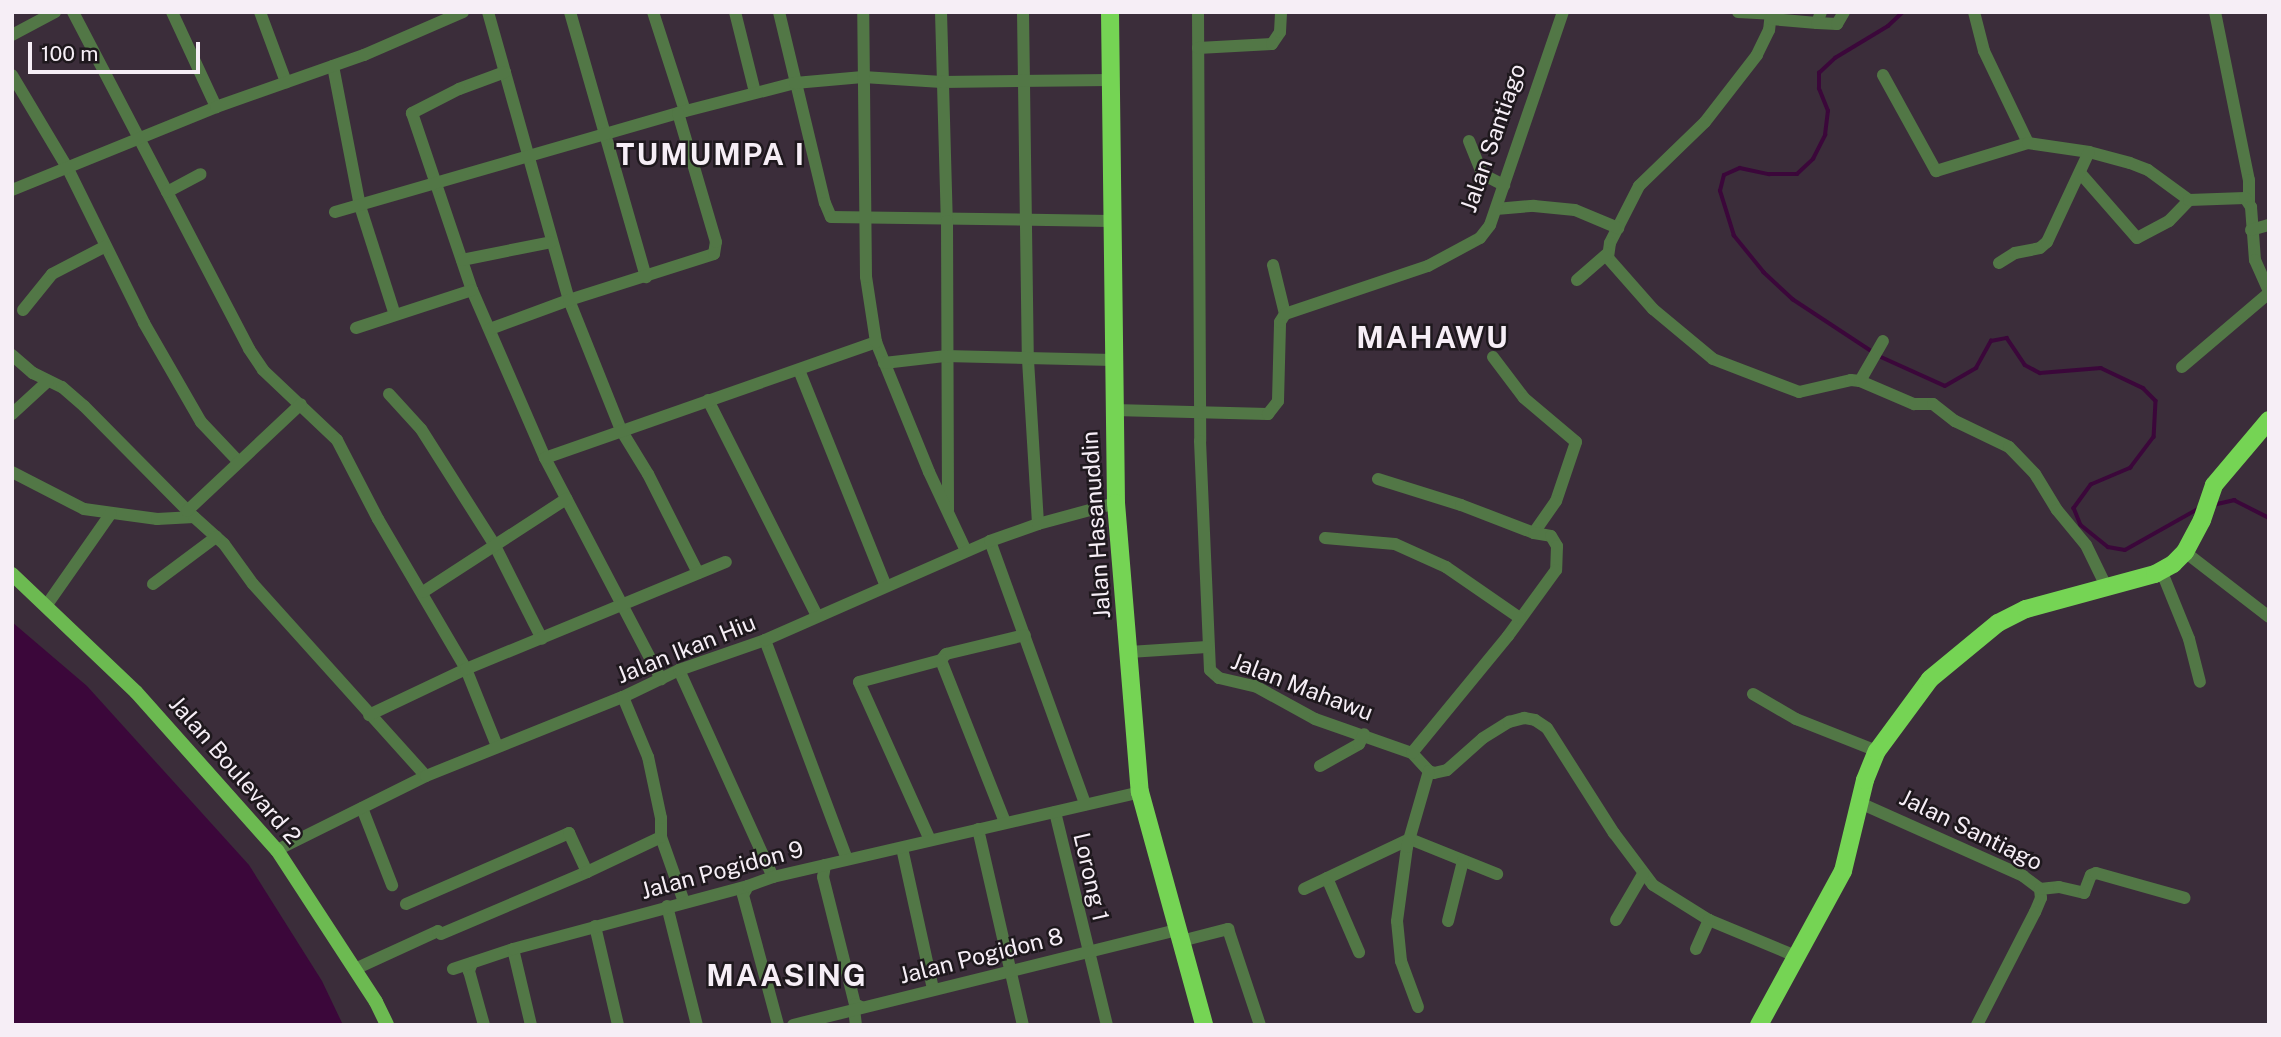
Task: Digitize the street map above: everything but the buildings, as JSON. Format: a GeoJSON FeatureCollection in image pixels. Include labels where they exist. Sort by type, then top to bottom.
{"type":"FeatureCollection","features":[{"type":"Feature","properties":{"kind":"highway","name":"Jalan Hasanuddin"},"geometry":{"type":"LineString","coordinates":[[1110,12],[1116,503],[1140,793],[1204,1025]]}},
{"type":"Feature","properties":{"kind":"highway"},"geometry":{"type":"LineString","coordinates":[[1759,1025],[1843,871],[1860,803],[1877,751],[1930,679],[1998,623],[2026,608],[2161,570],[2185,552],[2202,520],[2214,485],[2269,420]]}},
{"type":"Feature","properties":{"kind":"main road","name":"Jalan Boulevard 2"},"geometry":{"type":"LineString","coordinates":[[12,574],[136,692],[277,850],[355,969],[387,1025]]}},
{"type":"Feature","properties":{"kind":"street"},"geometry":{"type":"LineString","coordinates":[[12,34],[55,12]]}},
{"type":"Feature","properties":{"kind":"street"},"geometry":{"type":"LineString","coordinates":[[73,12],[249,349],[263,370],[337,440],[378,519],[466,669],[497,746]]}},
{"type":"Feature","properties":{"kind":"street"},"geometry":{"type":"LineString","coordinates":[[172,12],[216,107]]}},
{"type":"Feature","properties":{"kind":"street"},"geometry":{"type":"LineString","coordinates":[[260,12],[286,82]]}},
{"type":"Feature","properties":{"kind":"street"},"geometry":{"type":"LineString","coordinates":[[12,191],[216,107],[333,66],[463,12]]}},
{"type":"Feature","properties":{"kind":"street"},"geometry":{"type":"LineString","coordinates":[[488,12],[569,300],[621,430],[649,474],[698,573]]}},
{"type":"Feature","properties":{"kind":"street"},"geometry":{"type":"LineString","coordinates":[[570,12],[603,135],[646,277]]}},
{"type":"Feature","properties":{"kind":"street"},"geometry":{"type":"LineString","coordinates":[[490,329],[569,300],[705,259],[716,251],[653,12]]}},
{"type":"Feature","properties":{"kind":"street"},"geometry":{"type":"LineString","coordinates":[[735,12],[755,92]]}},
{"type":"Feature","properties":{"kind":"street"},"geometry":{"type":"LineString","coordinates":[[779,12],[828,214],[837,220],[1111,221]]}},
{"type":"Feature","properties":{"kind":"street"},"geometry":{"type":"LineString","coordinates":[[863,12],[866,277],[876,342],[966,551]]}},
{"type":"Feature","properties":{"kind":"street"},"geometry":{"type":"LineString","coordinates":[[941,12],[947,221],[945,356],[948,510]]}},
{"type":"Feature","properties":{"kind":"street"},"geometry":{"type":"LineString","coordinates":[[1023,12],[1028,360],[1038,524]]}},
{"type":"Feature","properties":{"kind":"street"},"geometry":{"type":"LineString","coordinates":[[1198,12],[1199,413]]}},
{"type":"Feature","properties":{"kind":"street"},"geometry":{"type":"LineString","coordinates":[[1198,48],[1272,44],[1280,32],[1281,12]]}},
{"type":"Feature","properties":{"kind":"street","name":"Jalan Santiago"},"geometry":{"type":"LineString","coordinates":[[1285,314],[1428,266],[1480,238],[1490,225],[1496,209],[1563,12]]}},
{"type":"Feature","properties":{"kind":"street"},"geometry":{"type":"LineString","coordinates":[[1738,12],[1819,18],[1837,24],[1844,12]]}},
{"type":"Feature","properties":{"kind":"street"},"geometry":{"type":"LineString","coordinates":[[1974,12],[1984,51],[2028,144]]}},
{"type":"Feature","properties":{"kind":"street"},"geometry":{"type":"LineString","coordinates":[[2182,367],[2269,292],[2258,270],[2251,230],[2249,180],[2215,12]]}},
{"type":"Feature","properties":{"kind":"street"},"geometry":{"type":"LineString","coordinates":[[1577,279],[1607,254],[1639,186],[1705,122],[1757,55],[1763,46],[1771,15]]}},
{"type":"Feature","properties":{"kind":"street"},"geometry":{"type":"LineString","coordinates":[[333,66],[360,206],[395,315]]}},
{"type":"Feature","properties":{"kind":"street"},"geometry":{"type":"LineString","coordinates":[[505,72],[459,89],[412,113],[472,290],[545,458],[662,679]]}},
{"type":"Feature","properties":{"kind":"street"},"geometry":{"type":"LineString","coordinates":[[12,75],[68,169],[104,247],[201,422],[239,462]]}},
{"type":"Feature","properties":{"kind":"street"},"geometry":{"type":"LineString","coordinates":[[1883,75],[1934,170],[1947,169],[2028,144],[2089,152],[2148,170],[2189,200],[2239,196],[2249,201]]}},
{"type":"Feature","properties":{"kind":"street"},"geometry":{"type":"LineString","coordinates":[[335,212],[435,186],[527,155],[795,83],[863,77],[942,82],[1110,80]]}},
{"type":"Feature","properties":{"kind":"street"},"geometry":{"type":"LineString","coordinates":[[1469,141],[1482,174],[1504,186]]}},
{"type":"Feature","properties":{"kind":"street"},"geometry":{"type":"LineString","coordinates":[[1999,263],[2015,253],[2044,245],[2081,174],[2089,152]]}},
{"type":"Feature","properties":{"kind":"street"},"geometry":{"type":"LineString","coordinates":[[166,192],[201,174]]}},
{"type":"Feature","properties":{"kind":"street"},"geometry":{"type":"LineString","coordinates":[[2081,174],[2137,238],[2169,221],[2189,200]]}},
{"type":"Feature","properties":{"kind":"street"},"geometry":{"type":"LineString","coordinates":[[1496,209],[1534,206],[1575,210],[1618,228]]}},
{"type":"Feature","properties":{"kind":"street"},"geometry":{"type":"LineString","coordinates":[[2251,230],[2269,225]]}},
{"type":"Feature","properties":{"kind":"street"},"geometry":{"type":"LineString","coordinates":[[462,260],[551,242]]}},
{"type":"Feature","properties":{"kind":"street"},"geometry":{"type":"LineString","coordinates":[[23,310],[52,274],[104,247]]}},
{"type":"Feature","properties":{"kind":"street"},"geometry":{"type":"LineString","coordinates":[[1607,254],[1653,309],[1713,359],[1799,392],[1851,380],[1860,381],[1914,404],[1933,404],[1955,421],[2009,447],[2035,474],[2057,510],[2086,545],[2106,586]]}},
{"type":"Feature","properties":{"kind":"street"},"geometry":{"type":"LineString","coordinates":[[1114,411],[1265,415],[1274,409],[1278,401],[1281,377],[1280,322],[1285,314],[1273,265]]}},
{"type":"Feature","properties":{"kind":"street"},"geometry":{"type":"LineString","coordinates":[[356,328],[472,290]]}},
{"type":"Feature","properties":{"kind":"street"},"geometry":{"type":"LineString","coordinates":[[545,458],[876,342]]}},
{"type":"Feature","properties":{"kind":"street"},"geometry":{"type":"LineString","coordinates":[[1860,381],[1878,350]]}},
{"type":"Feature","properties":{"kind":"street"},"geometry":{"type":"LineString","coordinates":[[12,355],[48,381],[62,387],[84,406],[216,537],[253,583],[426,776]]}},
{"type":"Feature","properties":{"kind":"street"},"geometry":{"type":"LineString","coordinates":[[884,363],[945,356],[1113,360]]}},
{"type":"Feature","properties":{"kind":"street"},"geometry":{"type":"LineString","coordinates":[[1493,356],[1524,398],[1576,442],[1556,501],[1534,533]]}},
{"type":"Feature","properties":{"kind":"street"},"geometry":{"type":"LineString","coordinates":[[799,370],[886,586]]}},
{"type":"Feature","properties":{"kind":"street"},"geometry":{"type":"LineString","coordinates":[[12,414],[48,381]]}},
{"type":"Feature","properties":{"kind":"street"},"geometry":{"type":"LineString","coordinates":[[389,394],[421,429],[494,544],[542,639]]}},
{"type":"Feature","properties":{"kind":"street"},"geometry":{"type":"LineString","coordinates":[[708,400],[817,617]]}},
{"type":"Feature","properties":{"kind":"street"},"geometry":{"type":"LineString","coordinates":[[12,472],[84,509],[169,520],[191,514],[239,462],[301,404]]}},
{"type":"Feature","properties":{"kind":"street","name":"Jalan Mahawu"},"geometry":{"type":"LineString","coordinates":[[1199,413],[1210,670],[1215,676],[1255,686],[1297,711],[1412,753],[1429,771]]}},
{"type":"Feature","properties":{"kind":"street"},"geometry":{"type":"LineString","coordinates":[[1378,479],[1449,501],[1555,540],[1558,562],[1556,570],[1520,618],[1412,753]]}},
{"type":"Feature","properties":{"kind":"street"},"geometry":{"type":"LineString","coordinates":[[423,592],[565,499]]}},
{"type":"Feature","properties":{"kind":"street","name":"Jalan Ikan Hiu"},"geometry":{"type":"LineString","coordinates":[[277,850],[426,776],[623,697],[679,670],[765,640],[990,541],[1038,524],[1116,503]]}},
{"type":"Feature","properties":{"kind":"street"},"geometry":{"type":"LineString","coordinates":[[46,606],[111,513]]}},
{"type":"Feature","properties":{"kind":"street"},"geometry":{"type":"LineString","coordinates":[[153,584],[216,537]]}},
{"type":"Feature","properties":{"kind":"street"},"geometry":{"type":"LineString","coordinates":[[1325,538],[1395,544],[1446,567],[1520,618]]}},
{"type":"Feature","properties":{"kind":"street"},"geometry":{"type":"LineString","coordinates":[[990,541],[1085,804]]}},
{"type":"Feature","properties":{"kind":"street"},"geometry":{"type":"LineString","coordinates":[[2185,552],[2269,617]]}},
{"type":"Feature","properties":{"kind":"street"},"geometry":{"type":"LineString","coordinates":[[369,715],[466,669],[623,607],[726,562]]}},
{"type":"Feature","properties":{"kind":"street"},"geometry":{"type":"LineString","coordinates":[[2161,570],[2189,639],[2200,682]]}},
{"type":"Feature","properties":{"kind":"street"},"geometry":{"type":"LineString","coordinates":[[930,840],[859,682],[941,660],[946,654],[1025,635]]}},
{"type":"Feature","properties":{"kind":"street"},"geometry":{"type":"LineString","coordinates":[[765,640],[847,859]]}},
{"type":"Feature","properties":{"kind":"street"},"geometry":{"type":"LineString","coordinates":[[1129,652],[1207,647]]}},
{"type":"Feature","properties":{"kind":"street"},"geometry":{"type":"LineString","coordinates":[[941,660],[1004,821]]}},
{"type":"Feature","properties":{"kind":"street"},"geometry":{"type":"LineString","coordinates":[[679,670],[773,877]]}},
{"type":"Feature","properties":{"kind":"street"},"geometry":{"type":"LineString","coordinates":[[1752,694],[1796,719],[1877,751]]}},
{"type":"Feature","properties":{"kind":"street"},"geometry":{"type":"LineString","coordinates":[[623,697],[648,757],[661,818],[661,837],[684,902]]}},
{"type":"Feature","properties":{"kind":"street"},"geometry":{"type":"LineString","coordinates":[[1418,1007],[1401,961],[1398,921],[1410,839],[1429,771],[1447,770],[1483,738],[1509,722],[1524,718],[1535,720],[1547,727],[1643,874],[1670,898],[1709,920],[1798,957]]}},
{"type":"Feature","properties":{"kind":"street"},"geometry":{"type":"LineString","coordinates":[[1320,766],[1354,747],[1364,734]]}},
{"type":"Feature","properties":{"kind":"street","name":"Jalan Pogidon 9"},"geometry":{"type":"LineString","coordinates":[[453,969],[513,949],[773,877],[902,848],[1004,821],[1140,793]]}},
{"type":"Feature","properties":{"kind":"street","name":"Jalan Santiago"},"geometry":{"type":"LineString","coordinates":[[1860,803],[2023,876],[2040,889],[2041,898],[2035,912],[1977,1025]]}},
{"type":"Feature","properties":{"kind":"street"},"geometry":{"type":"LineString","coordinates":[[362,808],[392,885]]}},
{"type":"Feature","properties":{"kind":"street","name":"Lorong 1"},"geometry":{"type":"LineString","coordinates":[[1055,812],[1087,952],[1107,1025]]}},
{"type":"Feature","properties":{"kind":"street"},"geometry":{"type":"LineString","coordinates":[[978,829],[1023,1025]]}},
{"type":"Feature","properties":{"kind":"street"},"geometry":{"type":"LineString","coordinates":[[406,904],[569,832],[587,872]]}},
{"type":"Feature","properties":{"kind":"street"},"geometry":{"type":"LineString","coordinates":[[355,969],[438,931],[442,934],[587,872],[661,837]]}},
{"type":"Feature","properties":{"kind":"street"},"geometry":{"type":"LineString","coordinates":[[1304,889],[1410,839],[1497,874]]}},
{"type":"Feature","properties":{"kind":"street"},"geometry":{"type":"LineString","coordinates":[[902,848],[933,989]]}},
{"type":"Feature","properties":{"kind":"street"},"geometry":{"type":"LineString","coordinates":[[1447,921],[1463,861]]}},
{"type":"Feature","properties":{"kind":"street"},"geometry":{"type":"LineString","coordinates":[[825,865],[823,877],[858,1008],[856,1025]]}},
{"type":"Feature","properties":{"kind":"street"},"geometry":{"type":"LineString","coordinates":[[2040,889],[2059,887],[2084,893],[2091,875],[2096,873],[2185,898]]}},
{"type":"Feature","properties":{"kind":"street"},"geometry":{"type":"LineString","coordinates":[[1616,920],[1643,874]]}},
{"type":"Feature","properties":{"kind":"street"},"geometry":{"type":"LineString","coordinates":[[1327,878],[1359,952]]}},
{"type":"Feature","properties":{"kind":"street"},"geometry":{"type":"LineString","coordinates":[[748,886],[743,895],[778,1025]]}},
{"type":"Feature","properties":{"kind":"street"},"geometry":{"type":"LineString","coordinates":[[667,906],[697,1025]]}},
{"type":"Feature","properties":{"kind":"street"},"geometry":{"type":"LineString","coordinates":[[1696,949],[1709,920]]}},
{"type":"Feature","properties":{"kind":"street"},"geometry":{"type":"LineString","coordinates":[[595,926],[618,1025]]}},
{"type":"Feature","properties":{"kind":"street","name":"Jalan Pogidon 8"},"geometry":{"type":"LineString","coordinates":[[793,1025],[1087,952],[1228,929],[1259,1025]]}},
{"type":"Feature","properties":{"kind":"street"},"geometry":{"type":"LineString","coordinates":[[513,949],[531,1025]]}},
{"type":"Feature","properties":{"kind":"street"},"geometry":{"type":"LineString","coordinates":[[472,963],[469,971],[484,1025]]}},
{"type":"Feature","properties":{"kind":"shaded area"},"geometry":{"type":"Polygon","coordinates":[[[12,622],[87,686],[249,865],[322,981],[343,1025],[12,1025],[12,622]]]}},
{"type":"Feature","properties":{"kind":"waterway"},"geometry":{"type":"LineString","coordinates":[[1872,352],[1793,300],[1764,273],[1734,236],[1720,191],[1724,175],[1740,168],[1769,174],[1797,174],[1813,159],[1825,135],[1828,111],[1819,89],[1819,73],[1835,58],[1888,26],[1903,12]]}},
{"type":"Feature","properties":{"kind":"waterway"},"geometry":{"type":"LineString","coordinates":[[1879,356],[1945,386],[1976,368],[1991,341],[2007,338],[2025,365],[2040,373],[2101,368],[2143,388],[2156,401],[2154,437],[2131,468],[2091,485],[2074,508],[2081,525],[2108,547],[2125,550],[2198,509]]}},
{"type":"Feature","properties":{"kind":"waterway"},"geometry":{"type":"LineString","coordinates":[[2213,505],[2234,500],[2269,518]]}},
{"type":"Feature","properties":{"kind":"district","name":"TUMUMPA I"},"geometry":{"type":"Point","coordinates":[711,154]}},
{"type":"Feature","properties":{"kind":"district","name":"MAHAWU"},"geometry":{"type":"Point","coordinates":[1433,337]}},
{"type":"Feature","properties":{"kind":"district","name":"MAASING"},"geometry":{"type":"Point","coordinates":[787,975]}}]}
